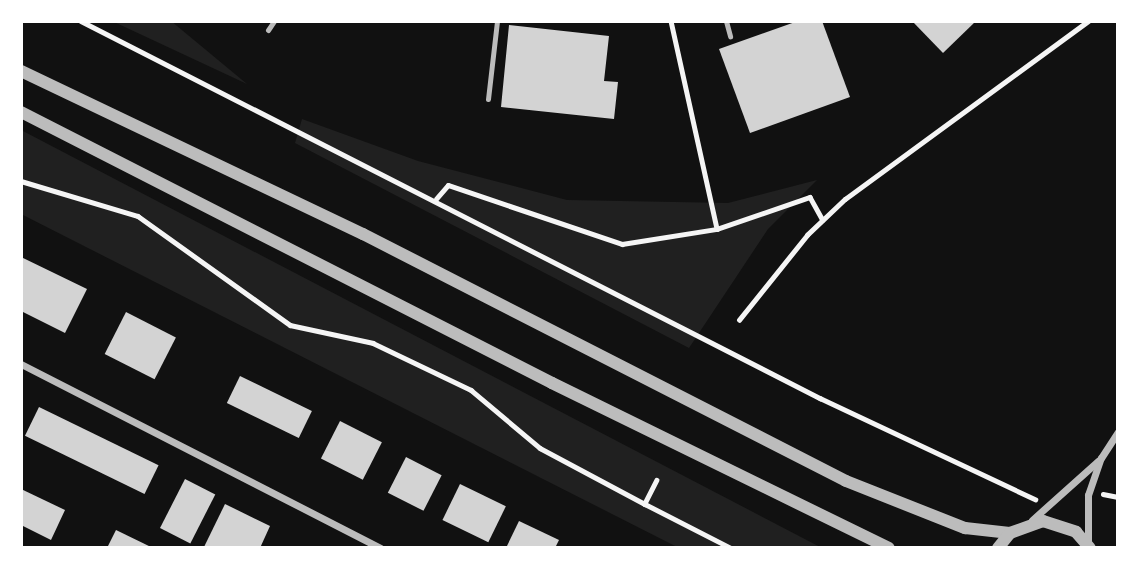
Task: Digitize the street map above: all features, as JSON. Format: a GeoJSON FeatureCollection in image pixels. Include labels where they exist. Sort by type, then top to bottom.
{"type":"FeatureCollection","features":[{"type":"Feature","properties":{"kind":"street"},"geometry":{"type":"LineString","coordinates":[[21,71],[363,234],[890,502],[965,528],[1010,533]]}},
{"type":"Feature","properties":{"kind":"street"},"geometry":{"type":"LineString","coordinates":[[21,112],[552,383],[889,548]]}},
{"type":"Feature","properties":{"kind":"street"},"geometry":{"type":"LineString","coordinates":[[21,364],[381,548]]}},
{"type":"Feature","properties":{"kind":"street"},"geometry":{"type":"LineString","coordinates":[[998,548],[1010,533],[1051,507],[1101,458],[1118,432]]}},
{"type":"Feature","properties":{"kind":"street"},"geometry":{"type":"LineString","coordinates":[[1089,546],[1088,495],[1101,458]]}},
{"type":"Feature","properties":{"kind":"street"},"geometry":{"type":"LineString","coordinates":[[1026,525],[1061,524],[1089,546]]}},
{"type":"Feature","properties":{"kind":"lane"},"geometry":{"type":"LineString","coordinates":[[268,30],[274,21]]}},
{"type":"Feature","properties":{"kind":"lane"},"geometry":{"type":"LineString","coordinates":[[488,99],[497,21]]}},
{"type":"Feature","properties":{"kind":"lane"},"geometry":{"type":"LineString","coordinates":[[726,21],[730,36]]}},
{"type":"Feature","properties":{"kind":"path"},"geometry":{"type":"LineString","coordinates":[[82,21],[436,199],[808,391],[1051,507]]}},
{"type":"Feature","properties":{"kind":"path"},"geometry":{"type":"LineString","coordinates":[[671,21],[717,229]]}},
{"type":"Feature","properties":{"kind":"path"},"geometry":{"type":"LineString","coordinates":[[738,320],[823,220],[1088,21]]}},
{"type":"Feature","properties":{"kind":"path"},"geometry":{"type":"LineString","coordinates":[[21,181],[138,216],[290,325],[373,343],[471,390],[540,448],[731,548]]}},
{"type":"Feature","properties":{"kind":"path"},"geometry":{"type":"LineString","coordinates":[[436,199],[449,185],[622,244],[717,229],[810,197],[823,220]]}},
{"type":"Feature","properties":{"kind":"path"},"geometry":{"type":"LineString","coordinates":[[645,504],[657,480]]}},
{"type":"Feature","properties":{"kind":"shaded area"},"geometry":{"type":"Polygon","coordinates":[[[112,21],[171,21],[247,84],[112,21]]]}},
{"type":"Feature","properties":{"kind":"shaded area"},"geometry":{"type":"Polygon","coordinates":[[[302,119],[418,161],[567,200],[728,203],[817,180],[768,229],[689,348],[295,143],[302,119]]]}},
{"type":"Feature","properties":{"kind":"shaded area"},"geometry":{"type":"Polygon","coordinates":[[[21,130],[822,548],[679,548],[21,214],[21,130]]]}},
{"type":"Feature","properties":{"kind":"building"},"geometry":{"type":"Polygon","coordinates":[[[798,21],[822,21],[850,97],[750,133],[719,49],[798,21]]]}},
{"type":"Feature","properties":{"kind":"building"},"geometry":{"type":"Polygon","coordinates":[[[912,21],[976,21],[943,53],[912,21]]]}},
{"type":"Feature","properties":{"kind":"building"},"geometry":{"type":"Polygon","coordinates":[[[509,25],[609,36],[604,81],[618,82],[614,119],[501,107],[509,25]]]}},
{"type":"Feature","properties":{"kind":"building"},"geometry":{"type":"Polygon","coordinates":[[[21,257],[87,289],[65,333],[21,311],[21,257]]]}},
{"type":"Feature","properties":{"kind":"building"},"geometry":{"type":"Polygon","coordinates":[[[126,312],[176,337],[155,379],[105,354],[126,312]]]}},
{"type":"Feature","properties":{"kind":"building"},"geometry":{"type":"Polygon","coordinates":[[[240,376],[312,411],[299,438],[227,403],[240,376]]]}},
{"type":"Feature","properties":{"kind":"building"},"geometry":{"type":"Polygon","coordinates":[[[39,407],[159,465],[145,494],[25,436],[39,407]]]}},
{"type":"Feature","properties":{"kind":"building"},"geometry":{"type":"Polygon","coordinates":[[[340,421],[382,442],[363,480],[321,458],[340,421]]]}},
{"type":"Feature","properties":{"kind":"building"},"geometry":{"type":"Polygon","coordinates":[[[406,457],[442,475],[423,511],[388,493],[406,457]]]}},
{"type":"Feature","properties":{"kind":"building"},"geometry":{"type":"Polygon","coordinates":[[[185,479],[215,494],[190,543],[160,528],[185,479]]]}},
{"type":"Feature","properties":{"kind":"building"},"geometry":{"type":"Polygon","coordinates":[[[460,484],[506,506],[488,542],[442,520],[460,484]]]}},
{"type":"Feature","properties":{"kind":"building"},"geometry":{"type":"Polygon","coordinates":[[[21,489],[65,510],[51,540],[21,525],[21,489]]]}},
{"type":"Feature","properties":{"kind":"building"},"geometry":{"type":"Polygon","coordinates":[[[225,504],[270,526],[260,548],[204,547],[225,504]]]}},
{"type":"Feature","properties":{"kind":"building"},"geometry":{"type":"Polygon","coordinates":[[[519,521],[559,540],[555,548],[506,548],[519,521]]]}},
{"type":"Feature","properties":{"kind":"building"},"geometry":{"type":"Polygon","coordinates":[[[116,530],[153,548],[107,548],[116,530]]]}}]}
